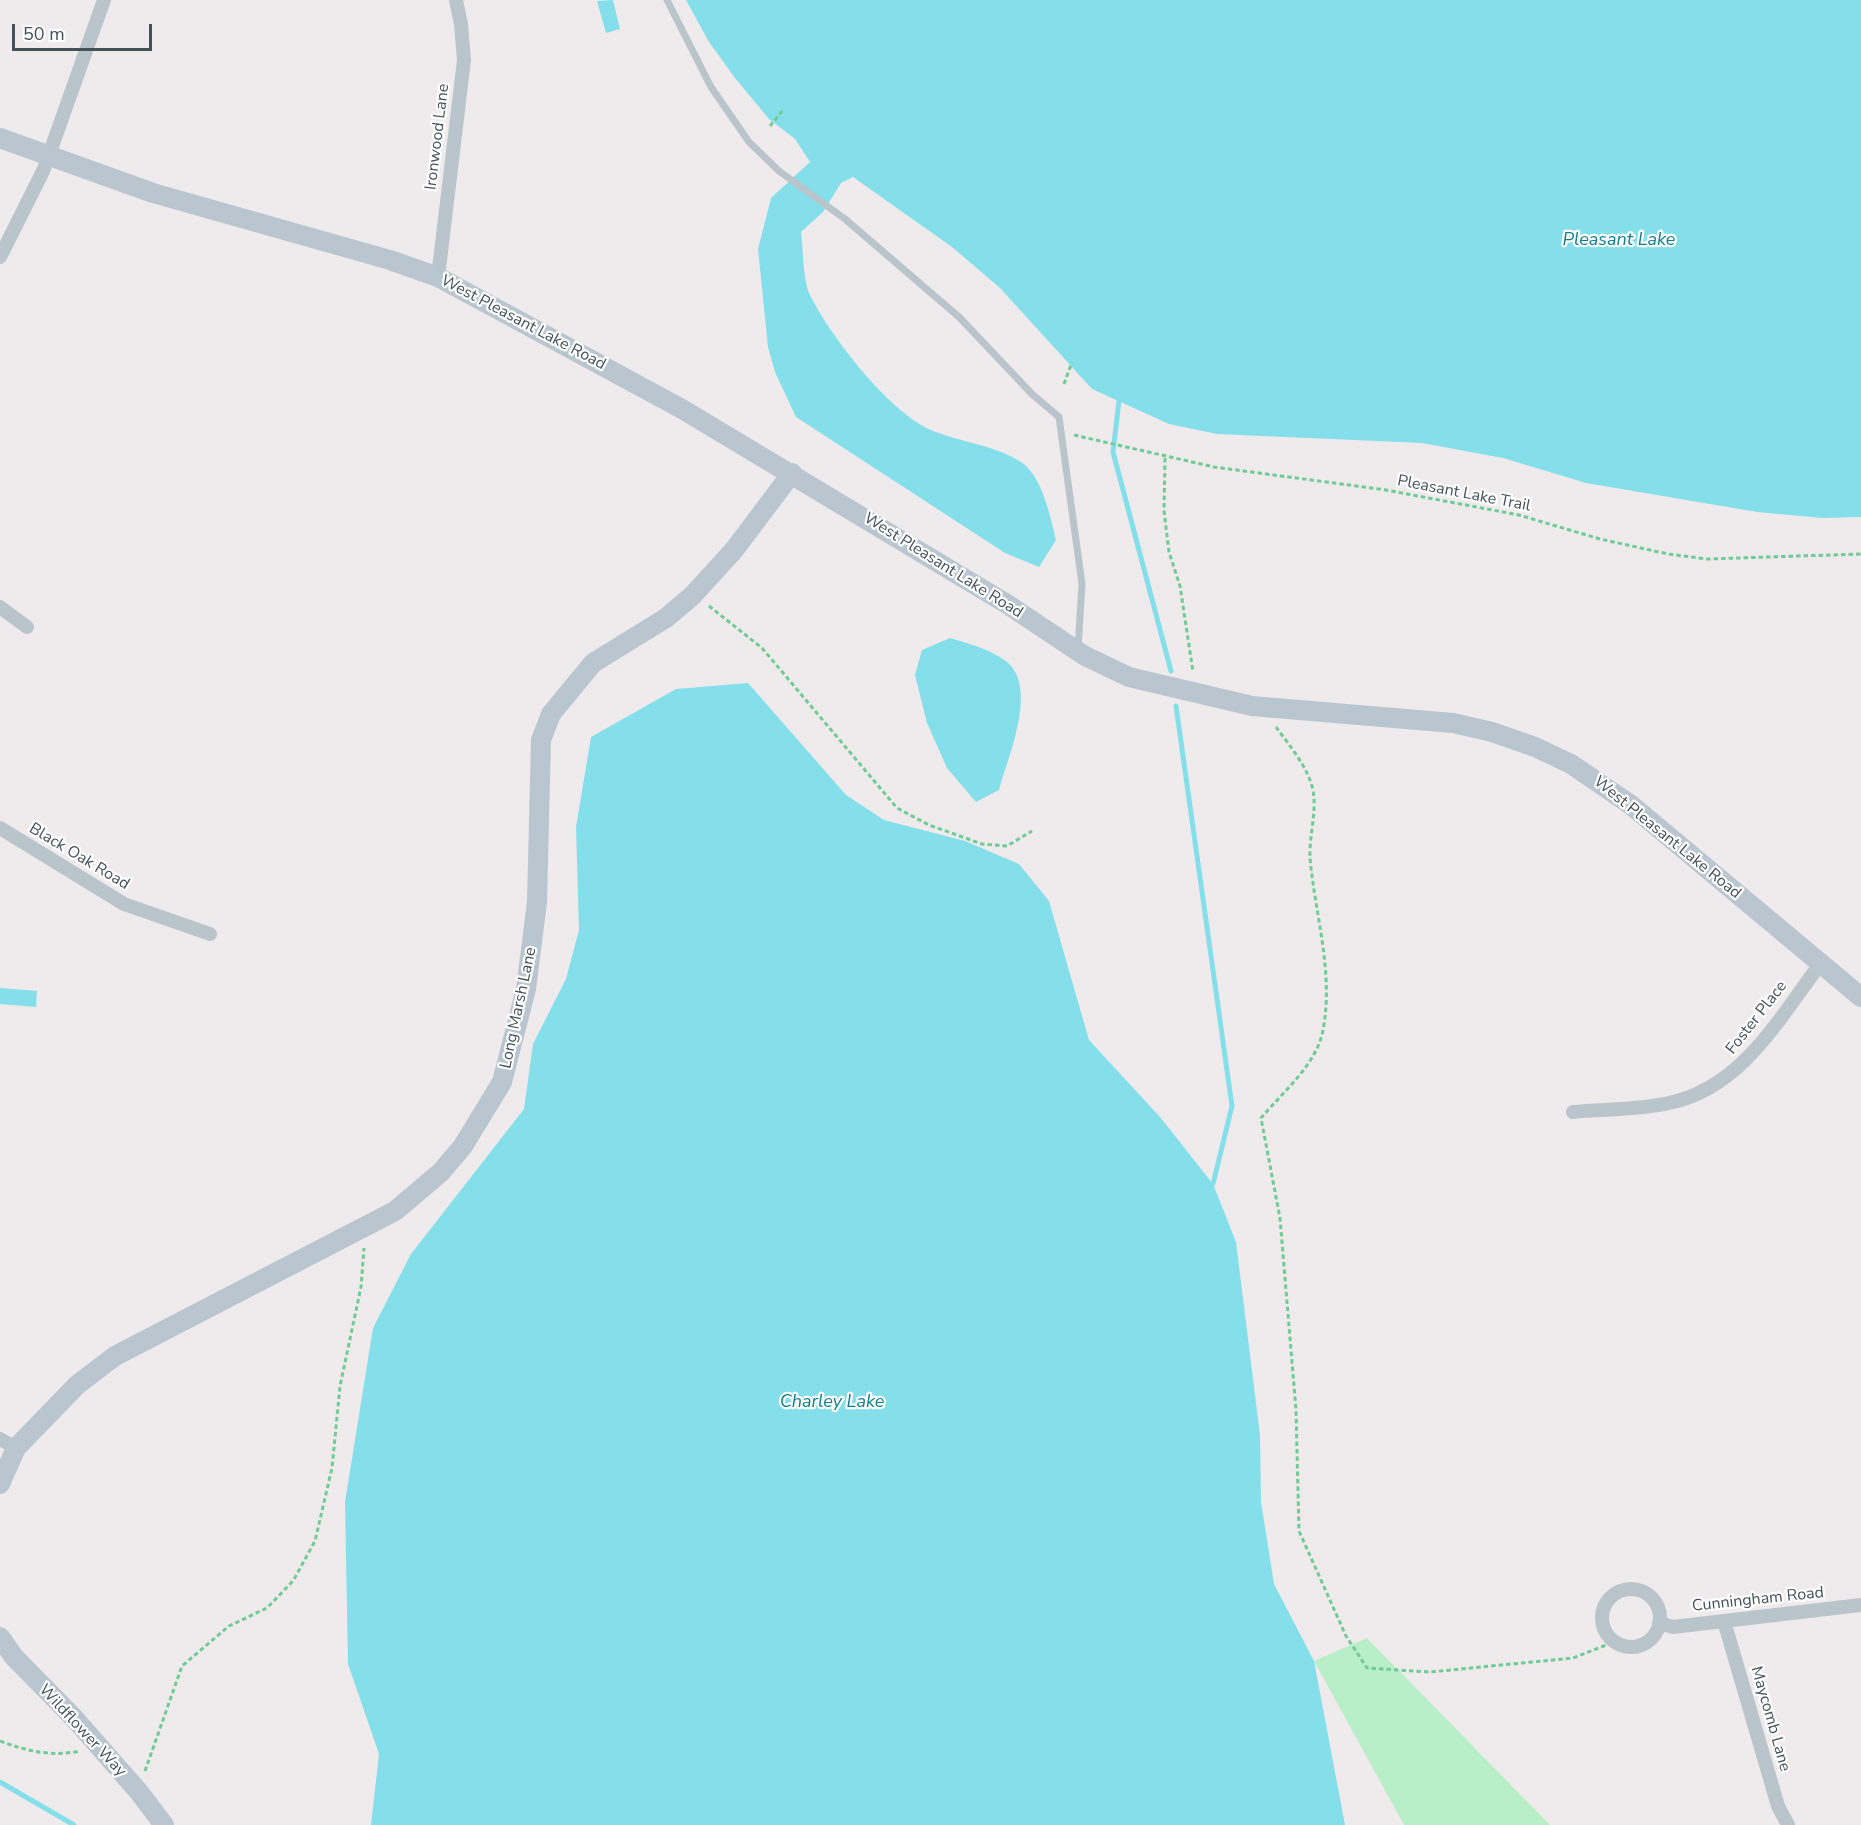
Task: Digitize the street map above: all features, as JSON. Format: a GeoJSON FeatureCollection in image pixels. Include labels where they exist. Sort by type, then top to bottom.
{"type":"FeatureCollection","features":[{"type":"Feature","properties":{"kind":"street"},"geometry":{"type":"LineString","coordinates":[[0,256],[49,156],[104,0]]}},
{"type":"Feature","properties":{"kind":"street","name":"Ironwood Lane"},"geometry":{"type":"LineString","coordinates":[[438,277],[464,60],[456,0]]}},
{"type":"Feature","properties":{"kind":"street","name":"West Pleasant Lake Road"},"geometry":{"type":"LineString","coordinates":[[0,138],[153,193],[390,260],[438,277],[682,409],[792,472],[1007,604],[1078,652],[1129,677],[1196,694],[1263,707],[1454,723],[1492,732],[1535,747],[1571,764],[1613,791],[1861,997]]}},
{"type":"Feature","properties":{"kind":"street","name":"Long Marsh Lane"},"geometry":{"type":"LineString","coordinates":[[8,1444],[76,1385],[115,1356],[365,1228],[417,1195],[441,1172],[473,1131],[502,1082],[521,1013],[537,902],[538,779],[541,740],[551,714],[593,663],[666,618],[694,594],[734,550],[792,472]]}},
{"type":"Feature","properties":{"kind":"street"},"geometry":{"type":"LineString","coordinates":[[0,607],[27,627]]}},
{"type":"Feature","properties":{"kind":"street","name":"Black Oak Road"},"geometry":{"type":"LineString","coordinates":[[0,828],[124,904],[210,934]]}},
{"type":"Feature","properties":{"kind":"street","name":"Foster Place"},"geometry":{"type":"LineString","coordinates":[[1573,1112],[1669,1104],[1694,1096],[1719,1084],[1740,1067],[1757,1048],[1821,963]]}},
{"type":"Feature","properties":{"kind":"street"},"geometry":{"type":"LineString","coordinates":[[0,1484],[8,1444]]}},
{"type":"Feature","properties":{"kind":"street"},"geometry":{"type":"LineString","coordinates":[[1622,1590],[1641,1591],[1656,1603],[1659,1623],[1650,1640],[1631,1647],[1614,1642],[1603,1627],[1603,1609],[1607,1601],[1622,1590]]}},
{"type":"Feature","properties":{"kind":"street","name":"Cunningham Road"},"geometry":{"type":"LineString","coordinates":[[1659,1623],[1673,1627],[1861,1605]]}},
{"type":"Feature","properties":{"kind":"street","name":"Maycomb Lane"},"geometry":{"type":"LineString","coordinates":[[1724,1621],[1778,1806],[1788,1825]]}},
{"type":"Feature","properties":{"kind":"street","name":"Wildflower Way"},"geometry":{"type":"LineString","coordinates":[[0,1637],[14,1657],[139,1792],[164,1825]]}},
{"type":"Feature","properties":{"kind":"lane"},"geometry":{"type":"LineString","coordinates":[[667,0],[711,87],[749,142],[779,171],[845,219],[959,317],[1032,394],[1059,417],[1082,584],[1078,652]]}},
{"type":"Feature","properties":{"kind":"path"},"geometry":{"type":"LineString","coordinates":[[770,126],[783,110]]}},
{"type":"Feature","properties":{"kind":"path"},"geometry":{"type":"LineString","coordinates":[[1064,384],[1072,362]]}},
{"type":"Feature","properties":{"kind":"path","name":"Pleasant Lake Trail"},"geometry":{"type":"LineString","coordinates":[[1063,433],[1165,458],[1386,490],[1519,515],[1600,539],[1668,554],[1707,559],[1861,554]]}},
{"type":"Feature","properties":{"kind":"path"},"geometry":{"type":"LineString","coordinates":[[1165,458],[1164,511],[1169,552],[1180,586],[1196,694]]}},
{"type":"Feature","properties":{"kind":"path"},"geometry":{"type":"LineString","coordinates":[[694,594],[762,648],[897,808],[929,825],[982,844],[1007,846],[1032,831]]}},
{"type":"Feature","properties":{"kind":"path"},"geometry":{"type":"LineString","coordinates":[[1263,707],[1300,762],[1313,789],[1310,856],[1323,950],[1326,994],[1323,1031],[1311,1059],[1261,1118],[1280,1218],[1296,1410],[1299,1531],[1346,1635],[1367,1668],[1430,1672],[1573,1658],[1614,1642]]}},
{"type":"Feature","properties":{"kind":"path"},"geometry":{"type":"LineString","coordinates":[[139,1792],[152,1746],[182,1666],[229,1626],[267,1608],[293,1581],[315,1541],[332,1468],[340,1386],[361,1287],[365,1228]]}},
{"type":"Feature","properties":{"kind":"path"},"geometry":{"type":"LineString","coordinates":[[0,1741],[29,1751],[62,1755],[99,1747]]}},
{"type":"Feature","properties":{"kind":"green space"},"geometry":{"type":"Polygon","coordinates":[[[1367,1638],[1550,1825],[1404,1825],[1314,1661],[1367,1638]]]}},
{"type":"Feature","properties":{"kind":"water"},"geometry":{"type":"Polygon","coordinates":[[[613,0],[620,29],[606,33],[597,1],[613,0]]]}},
{"type":"Feature","properties":{"kind":"water","name":"Pleasant Lake"},"geometry":{"type":"Polygon","coordinates":[[[686,0],[1861,0],[1861,517],[1822,518],[1757,512],[1586,483],[1503,458],[1422,443],[1217,434],[1169,424],[1092,389],[1000,288],[952,247],[853,177],[841,183],[823,212],[801,232],[805,273],[810,295],[831,331],[846,351],[897,407],[931,430],[1011,456],[1029,469],[1040,487],[1056,540],[1039,567],[1005,553],[796,417],[775,372],[768,347],[758,249],[771,198],[810,162],[795,139],[769,119],[735,78],[709,42],[686,0]]]}},
{"type":"Feature","properties":{"kind":"water"},"geometry":{"type":"Polygon","coordinates":[[[950,638],[986,650],[1006,661],[1016,673],[1020,687],[1021,705],[1018,723],[999,790],[976,802],[947,768],[927,723],[915,675],[922,650],[950,638]]]}},
{"type":"Feature","properties":{"kind":"water","name":"Charley Lake"},"geometry":{"type":"Polygon","coordinates":[[[748,683],[846,795],[884,820],[965,841],[1019,864],[1049,901],[1089,1040],[1160,1117],[1213,1184],[1236,1242],[1260,1435],[1261,1502],[1274,1584],[1314,1661],[1345,1825],[371,1825],[379,1754],[348,1664],[345,1502],[373,1328],[411,1254],[524,1109],[533,1044],[566,979],[579,930],[576,827],[591,737],[676,689],[748,683]]]}},
{"type":"Feature","properties":{"kind":"water"},"geometry":{"type":"Polygon","coordinates":[[[0,988],[37,991],[36,1007],[0,1004],[0,988]]]}},
{"type":"Feature","properties":{"kind":"waterway"},"geometry":{"type":"LineString","coordinates":[[1119,401],[1113,452],[1171,671]]}},
{"type":"Feature","properties":{"kind":"waterway"},"geometry":{"type":"LineString","coordinates":[[1176,706],[1232,1106],[1213,1184]]}},
{"type":"Feature","properties":{"kind":"waterway"},"geometry":{"type":"LineString","coordinates":[[0,1782],[74,1825]]}}]}
